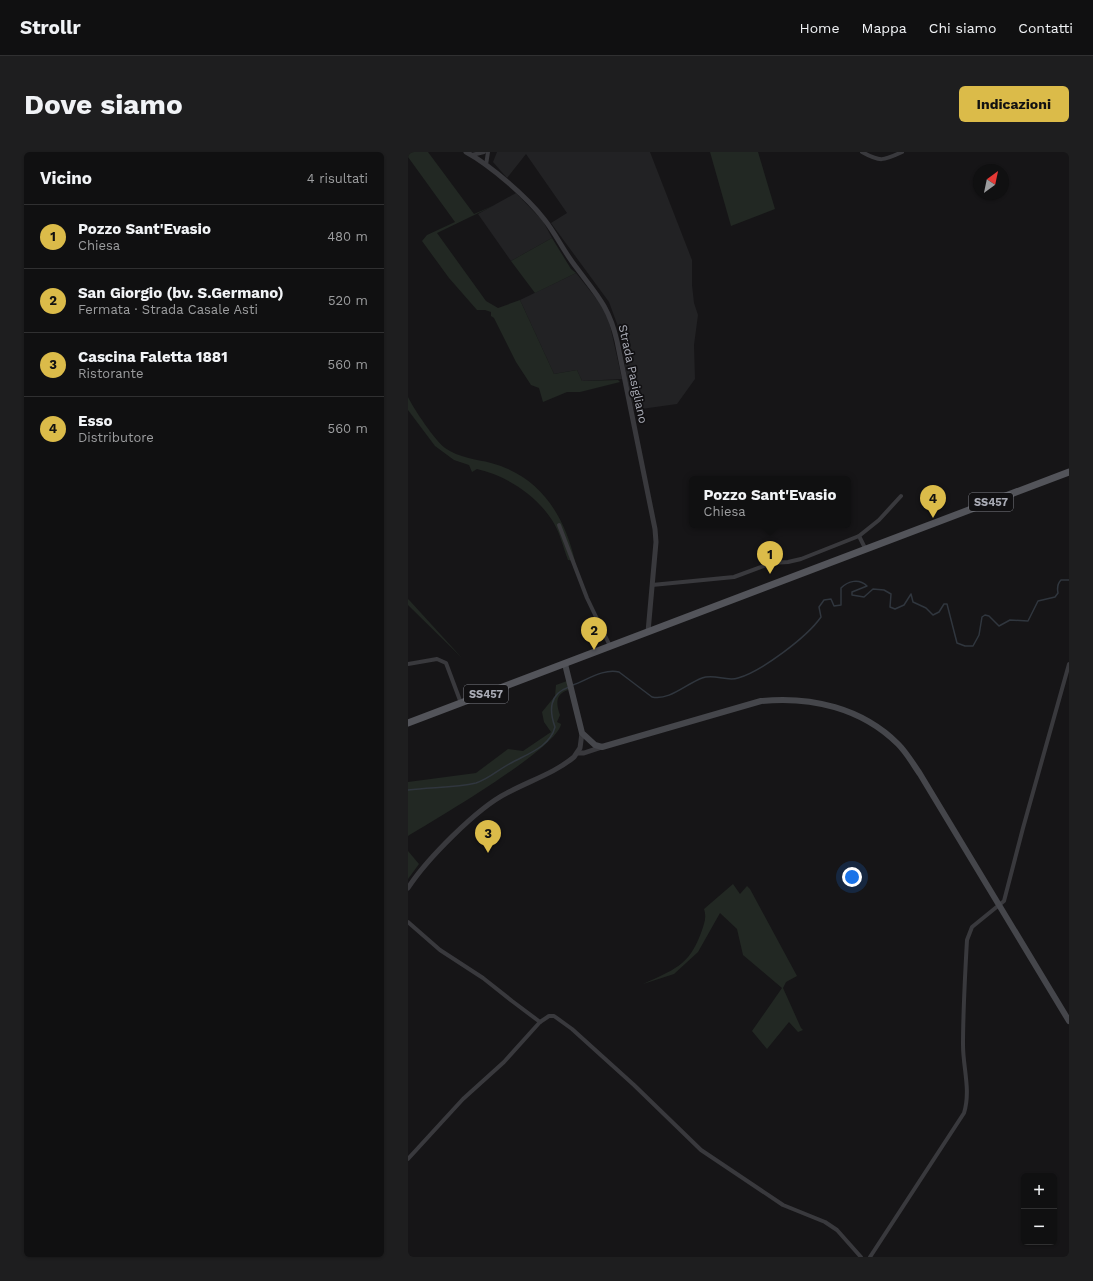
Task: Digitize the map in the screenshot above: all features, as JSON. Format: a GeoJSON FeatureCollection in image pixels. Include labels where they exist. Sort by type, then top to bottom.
{"type":"FeatureCollection","features":[{"type":"Feature","properties":{"kind":"main road","name":"SS457"},"geometry":{"type":"LineString","coordinates":[[408,723],[1069,472]]}},
{"type":"Feature","properties":{"kind":"main road"},"geometry":{"type":"LineString","coordinates":[[565,664],[582,733],[595,745],[602,747],[761,702],[808,701],[848,711],[884,732],[899,745],[920,774],[1069,1021]]}},
{"type":"Feature","properties":{"kind":"street","name":"Strada Pasigliano"},"geometry":{"type":"LineString","coordinates":[[466,152],[472,154],[526,199],[544,219],[576,268],[598,296],[610,316],[617,341],[654,520],[656,542],[648,632]]}},
{"type":"Feature","properties":{"kind":"street"},"geometry":{"type":"LineString","coordinates":[[472,154],[484,152]]}},
{"type":"Feature","properties":{"kind":"street"},"geometry":{"type":"LineString","coordinates":[[486,165],[488,152]]}},
{"type":"Feature","properties":{"kind":"street"},"geometry":{"type":"LineString","coordinates":[[862,152],[873,158],[882,160],[902,152]]}},
{"type":"Feature","properties":{"kind":"street"},"geometry":{"type":"LineString","coordinates":[[652,584],[734,577],[772,563],[801,559],[859,536],[879,520],[901,496]]}},
{"type":"Feature","properties":{"kind":"street"},"geometry":{"type":"LineString","coordinates":[[560,525],[587,598],[610,646]]}},
{"type":"Feature","properties":{"kind":"street"},"geometry":{"type":"LineString","coordinates":[[859,536],[866,550]]}},
{"type":"Feature","properties":{"kind":"street"},"geometry":{"type":"LineString","coordinates":[[408,664],[437,659],[446,663],[461,703]]}},
{"type":"Feature","properties":{"kind":"street"},"geometry":{"type":"LineString","coordinates":[[870,1257],[964,1113],[966,1105],[967,1080],[963,1048],[967,940],[972,927],[1000,906],[1004,901],[1069,664]]}},
{"type":"Feature","properties":{"kind":"street"},"geometry":{"type":"LineString","coordinates":[[408,888],[437,854],[487,805],[505,793],[571,760],[577,753],[581,744],[582,733]]}},
{"type":"Feature","properties":{"kind":"street"},"geometry":{"type":"LineString","coordinates":[[577,753],[584,753],[602,747]]}},
{"type":"Feature","properties":{"kind":"street"},"geometry":{"type":"LineString","coordinates":[[408,922],[440,950],[483,978],[512,1002],[540,1022]]}},
{"type":"Feature","properties":{"kind":"street"},"geometry":{"type":"LineString","coordinates":[[408,1160],[463,1099],[504,1062],[540,1022],[549,1016],[554,1016],[561,1020],[634,1085],[701,1150],[783,1205],[811,1215],[837,1230],[861,1257]]}},
{"type":"Feature","properties":{"kind":"shaded area"},"geometry":{"type":"Polygon","coordinates":[[[408,152],[428,152],[474,214],[495,205],[437,233],[486,301],[498,308],[520,300],[554,374],[577,370],[582,381],[618,380],[620,382],[580,392],[567,392],[543,402],[539,388],[531,385],[516,362],[494,318],[491,316],[491,312],[477,310],[449,278],[422,241],[427,235],[455,222],[408,157],[408,152]]]}},
{"type":"Feature","properties":{"kind":"shaded area"},"geometry":{"type":"Polygon","coordinates":[[[497,152],[650,152],[692,260],[692,285],[694,303],[698,315],[694,345],[695,379],[677,404],[634,410],[627,380],[620,332],[609,302],[551,223],[567,213],[526,154],[507,178],[493,162],[497,152]]]}},
{"type":"Feature","properties":{"kind":"shaded area"},"geometry":{"type":"Polygon","coordinates":[[[710,152],[758,152],[775,209],[731,226],[710,152]]]}},
{"type":"Feature","properties":{"kind":"shaded area"},"geometry":{"type":"Polygon","coordinates":[[[516,193],[543,221],[552,238],[511,261],[478,214],[516,193]]]}},
{"type":"Feature","properties":{"kind":"shaded area"},"geometry":{"type":"Polygon","coordinates":[[[552,238],[571,269],[576,273],[535,293],[511,261],[552,238]]]}},
{"type":"Feature","properties":{"kind":"shaded area"},"geometry":{"type":"Polygon","coordinates":[[[576,273],[603,307],[609,321],[622,379],[582,381],[577,370],[554,374],[520,300],[576,273]]]}},
{"type":"Feature","properties":{"kind":"shaded area"},"geometry":{"type":"Polygon","coordinates":[[[408,397],[425,424],[445,448],[462,456],[508,469],[523,477],[536,488],[557,513],[570,544],[575,561],[568,560],[555,525],[545,511],[529,494],[509,481],[488,472],[477,469],[472,472],[469,465],[454,460],[435,446],[408,410],[408,397]]]}},
{"type":"Feature","properties":{"kind":"shaded area"},"geometry":{"type":"Polygon","coordinates":[[[408,599],[410,601],[462,658],[408,605],[408,599]]]}},
{"type":"Feature","properties":{"kind":"shaded area"},"geometry":{"type":"Polygon","coordinates":[[[567,681],[568,690],[561,694],[557,703],[560,715],[557,722],[561,724],[555,735],[539,750],[518,766],[467,800],[408,836],[408,782],[476,773],[508,749],[523,751],[551,732],[544,722],[542,712],[555,696],[556,685],[567,681]]]}},
{"type":"Feature","properties":{"kind":"shaded area"},"geometry":{"type":"Polygon","coordinates":[[[408,851],[419,864],[408,879],[408,851]]]}},
{"type":"Feature","properties":{"kind":"shaded area"},"geometry":{"type":"Polygon","coordinates":[[[733,884],[740,894],[747,886],[750,889],[797,976],[786,982],[783,988],[803,1030],[798,1032],[789,1022],[767,1049],[752,1031],[782,988],[743,955],[737,929],[720,913],[698,952],[674,974],[643,984],[679,966],[685,960],[691,953],[701,933],[705,918],[704,909],[733,884]]]}},
{"type":"Feature","properties":{"kind":"waterway"},"geometry":{"type":"LineString","coordinates":[[573,685],[596,675],[613,671],[619,672],[652,697],[658,698],[665,697],[702,678],[711,676],[729,679],[738,678],[771,661],[806,634],[821,617],[819,607],[824,600],[831,599],[834,606],[841,605],[841,588],[854,581],[861,582],[867,586],[852,592],[852,595],[864,597],[873,589],[884,590],[891,594],[890,607],[895,609],[904,605],[911,594],[913,602],[926,608],[933,615],[939,612],[944,604],[947,604],[957,643],[965,646],[973,646],[979,635],[982,617],[985,615],[989,616],[999,626],[1010,620],[1028,621],[1038,601],[1055,597],[1058,593],[1057,589],[1061,580],[1069,580]]}},
{"type":"Feature","properties":{"kind":"waterway"},"geometry":{"type":"LineString","coordinates":[[408,790],[459,786],[476,783],[531,753],[543,745],[552,734],[555,727],[552,715],[552,703],[554,698],[562,690],[569,687]]}},
{"type":"Feature","properties":{"kind":"place","name":"Esso"},"geometry":{"type":"Point","coordinates":[933,518]}},
{"type":"Feature","properties":{"kind":"place","name":"Pozzo Sant'Evasio"},"geometry":{"type":"Point","coordinates":[770,574]}},
{"type":"Feature","properties":{"kind":"place","name":"San Giorgio (bv. S.Germano)"},"geometry":{"type":"Point","coordinates":[594,650]}},
{"type":"Feature","properties":{"kind":"place","name":"Cascina Faletta 1881"},"geometry":{"type":"Point","coordinates":[488,853]}}]}
